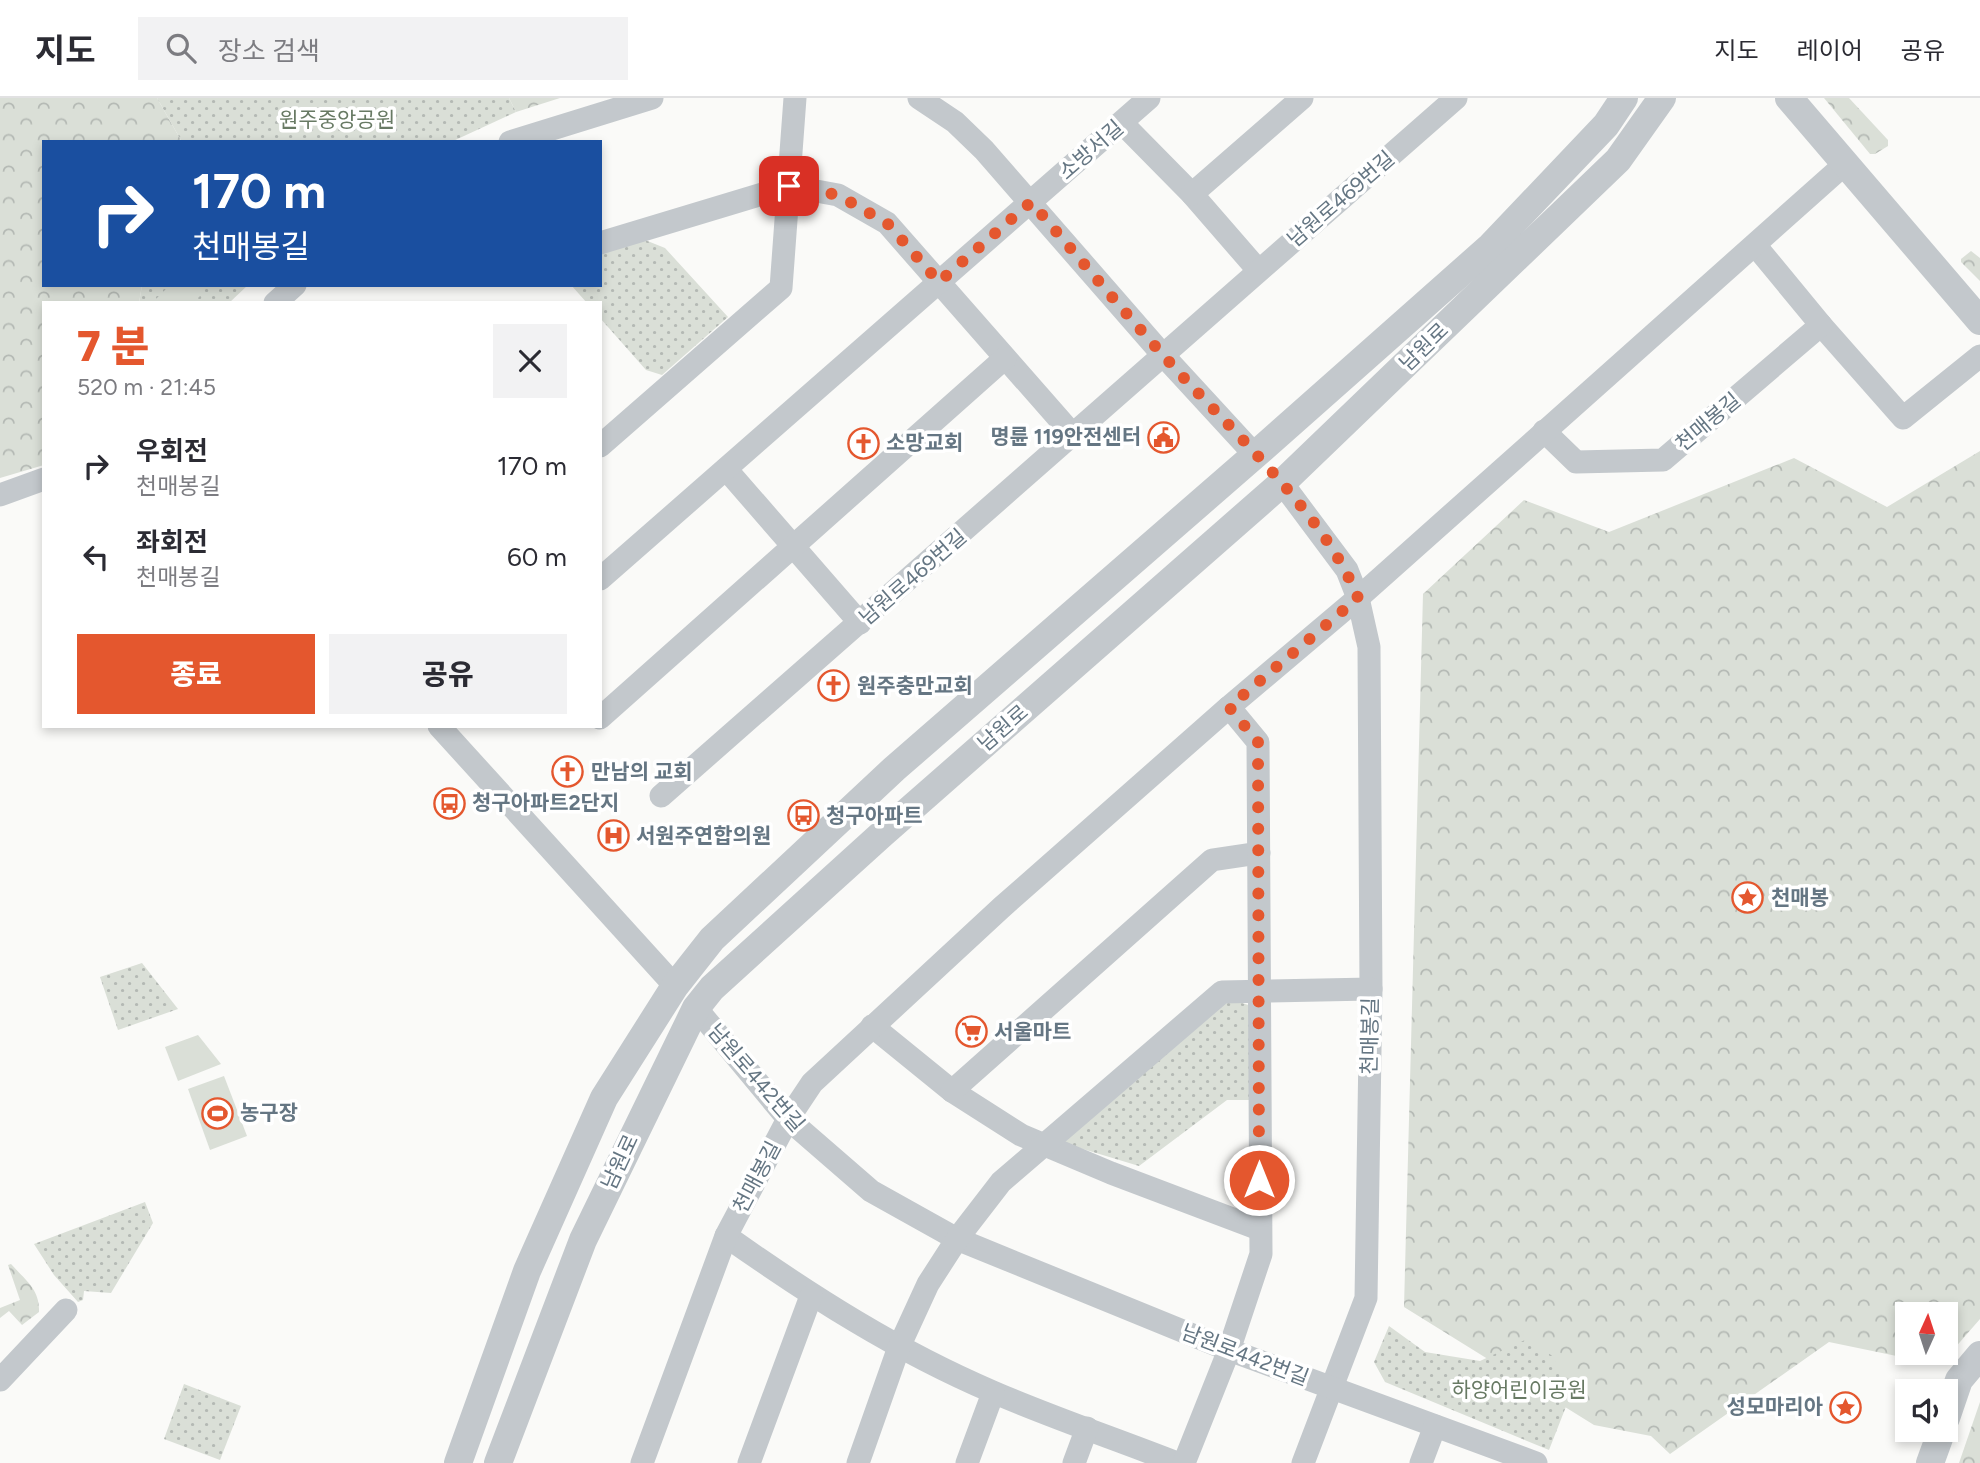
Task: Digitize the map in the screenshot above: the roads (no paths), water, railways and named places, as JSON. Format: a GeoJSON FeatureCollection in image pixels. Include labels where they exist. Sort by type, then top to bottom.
{"type":"FeatureCollection","features":[{"type":"Feature","properties":{"kind":"street"},"geometry":{"type":"LineString","coordinates":[[516,140],[652,98]]}},
{"type":"Feature","properties":{"kind":"street"},"geometry":{"type":"LineString","coordinates":[[602,444],[781,288],[795,98]]}},
{"type":"Feature","properties":{"kind":"street"},"geometry":{"type":"LineString","coordinates":[[919,98],[954,122],[1031,202],[1162,354],[1282,483]]}},
{"type":"Feature","properties":{"kind":"street","name":"소방서길"},"geometry":{"type":"LineString","coordinates":[[1031,202],[1149,98]]}},
{"type":"Feature","properties":{"kind":"street"},"geometry":{"type":"LineString","coordinates":[[1192,194],[1302,98]]}},
{"type":"Feature","properties":{"kind":"street","name":"남원로469번길"},"geometry":{"type":"LineString","coordinates":[[661,796],[1456,98]]}},
{"type":"Feature","properties":{"kind":"street","name":"남원로"},"geometry":{"type":"LineString","coordinates":[[458,1463],[527,1271],[604,1098],[675,986],[712,939],[894,769],[1490,246],[1606,125],[1625,98]]}},
{"type":"Feature","properties":{"kind":"street","name":"남원로"},"geometry":{"type":"LineString","coordinates":[[498,1463],[583,1240],[695,1008],[712,988],[882,834],[1282,483],[1618,160],[1662,98]]}},
{"type":"Feature","properties":{"kind":"street"},"geometry":{"type":"LineString","coordinates":[[1789,98],[1980,321]]}},
{"type":"Feature","properties":{"kind":"street"},"geometry":{"type":"LineString","coordinates":[[1122,124],[1192,194],[1258,270]]}},
{"type":"Feature","properties":{"kind":"street","name":"천매봉길"},"geometry":{"type":"LineString","coordinates":[[642,1463],[726,1236],[788,1119],[812,1083],[1229,707],[1358,598],[1845,164]]}},
{"type":"Feature","properties":{"kind":"street"},"geometry":{"type":"LineString","coordinates":[[602,242],[789,186],[838,195],[887,223],[1074,436]]}},
{"type":"Feature","properties":{"kind":"street"},"geometry":{"type":"LineString","coordinates":[[602,577],[1031,202]]}},
{"type":"Feature","properties":{"kind":"street"},"geometry":{"type":"LineString","coordinates":[[1755,245],[1903,418],[1980,356]]}},
{"type":"Feature","properties":{"kind":"street"},"geometry":{"type":"LineString","coordinates":[[277,301],[293,287]]}},
{"type":"Feature","properties":{"kind":"street","name":"천매봉길"},"geometry":{"type":"LineString","coordinates":[[1544,431],[1576,462],[1663,460],[1821,325]]}},
{"type":"Feature","properties":{"kind":"street"},"geometry":{"type":"LineString","coordinates":[[602,716],[1005,358]]}},
{"type":"Feature","properties":{"kind":"street"},"geometry":{"type":"LineString","coordinates":[[726,469],[860,623]]}},
{"type":"Feature","properties":{"kind":"street"},"geometry":{"type":"LineString","coordinates":[[0,495],[42,480]]}},
{"type":"Feature","properties":{"kind":"street","name":"천매봉길"},"geometry":{"type":"LineString","coordinates":[[1282,483],[1347,570],[1358,598],[1369,647],[1371,989],[1366,1298],[1303,1463]]}},
{"type":"Feature","properties":{"kind":"street"},"geometry":{"type":"LineString","coordinates":[[1184,1463],[1229,1350],[1261,1254],[1258,742],[1229,707]]}},
{"type":"Feature","properties":{"kind":"street"},"geometry":{"type":"LineString","coordinates":[[441,728],[695,1008]]}},
{"type":"Feature","properties":{"kind":"street"},"geometry":{"type":"LineString","coordinates":[[952,1091],[1212,860],[1259,853]]}},
{"type":"Feature","properties":{"kind":"street"},"geometry":{"type":"LineString","coordinates":[[858,1463],[899,1347],[928,1284],[1001,1182],[1222,992],[1371,989]]}},
{"type":"Feature","properties":{"kind":"street","name":"남원로442번길"},"geometry":{"type":"LineString","coordinates":[[695,1008],[788,1119],[871,1191],[957,1240],[1229,1350],[1536,1463]]}},
{"type":"Feature","properties":{"kind":"street"},"geometry":{"type":"LineString","coordinates":[[873,1026],[952,1091],[1042,1145],[1259,1229]]}},
{"type":"Feature","properties":{"kind":"street","name":"천매봉길"},"geometry":{"type":"LineString","coordinates":[[726,1236],[811,1296],[899,1347],[993,1392],[1177,1463]]}},
{"type":"Feature","properties":{"kind":"street"},"geometry":{"type":"LineString","coordinates":[[749,1463],[811,1296]]}},
{"type":"Feature","properties":{"kind":"street"},"geometry":{"type":"LineString","coordinates":[[0,1380],[66,1310]]}},
{"type":"Feature","properties":{"kind":"street"},"geometry":{"type":"LineString","coordinates":[[1958,1383],[1980,1354]]}},
{"type":"Feature","properties":{"kind":"street"},"geometry":{"type":"LineString","coordinates":[[967,1463],[993,1392]]}},
{"type":"Feature","properties":{"kind":"street"},"geometry":{"type":"LineString","coordinates":[[1421,1463],[1435,1426]]}},
{"type":"Feature","properties":{"kind":"street"},"geometry":{"type":"LineString","coordinates":[[1074,1463],[1087,1428]]}},
{"type":"Feature","properties":{"kind":"street"},"geometry":{"type":"LineString","coordinates":[[1930,1463],[1938,1442]]}},
{"type":"Feature","properties":{"kind":"place","name":"명륜 119안전센터"},"geometry":{"type":"Point","coordinates":[1164,437]}},
{"type":"Feature","properties":{"kind":"place","name":"소망교회"},"geometry":{"type":"Point","coordinates":[863,443]}},
{"type":"Feature","properties":{"kind":"place","name":"원주충만교회"},"geometry":{"type":"Point","coordinates":[834,686]}},
{"type":"Feature","properties":{"kind":"place","name":"만남의 교회"},"geometry":{"type":"Point","coordinates":[568,772]}},
{"type":"Feature","properties":{"kind":"place","name":"청구아파트2단지"},"geometry":{"type":"Point","coordinates":[449,803]}},
{"type":"Feature","properties":{"kind":"place","name":"청구아파트"},"geometry":{"type":"Point","coordinates":[803,816]}},
{"type":"Feature","properties":{"kind":"place","name":"서원주연합의원"},"geometry":{"type":"Point","coordinates":[613,836]}},
{"type":"Feature","properties":{"kind":"place","name":"천매봉"},"geometry":{"type":"Point","coordinates":[1748,898]}},
{"type":"Feature","properties":{"kind":"place","name":"서울마트"},"geometry":{"type":"Point","coordinates":[971,1032]}},
{"type":"Feature","properties":{"kind":"place","name":"농구장"},"geometry":{"type":"Point","coordinates":[217,1113]}},
{"type":"Feature","properties":{"kind":"place","name":"성모마리아"},"geometry":{"type":"Point","coordinates":[1846,1407]}},
{"type":"Feature","properties":{"kind":"park label","name":"원주중앙공원"},"geometry":{"type":"Point","coordinates":[337,120]}},
{"type":"Feature","properties":{"kind":"park label","name":"하양어린이공원"},"geometry":{"type":"Point","coordinates":[1519,1390]}}]}
